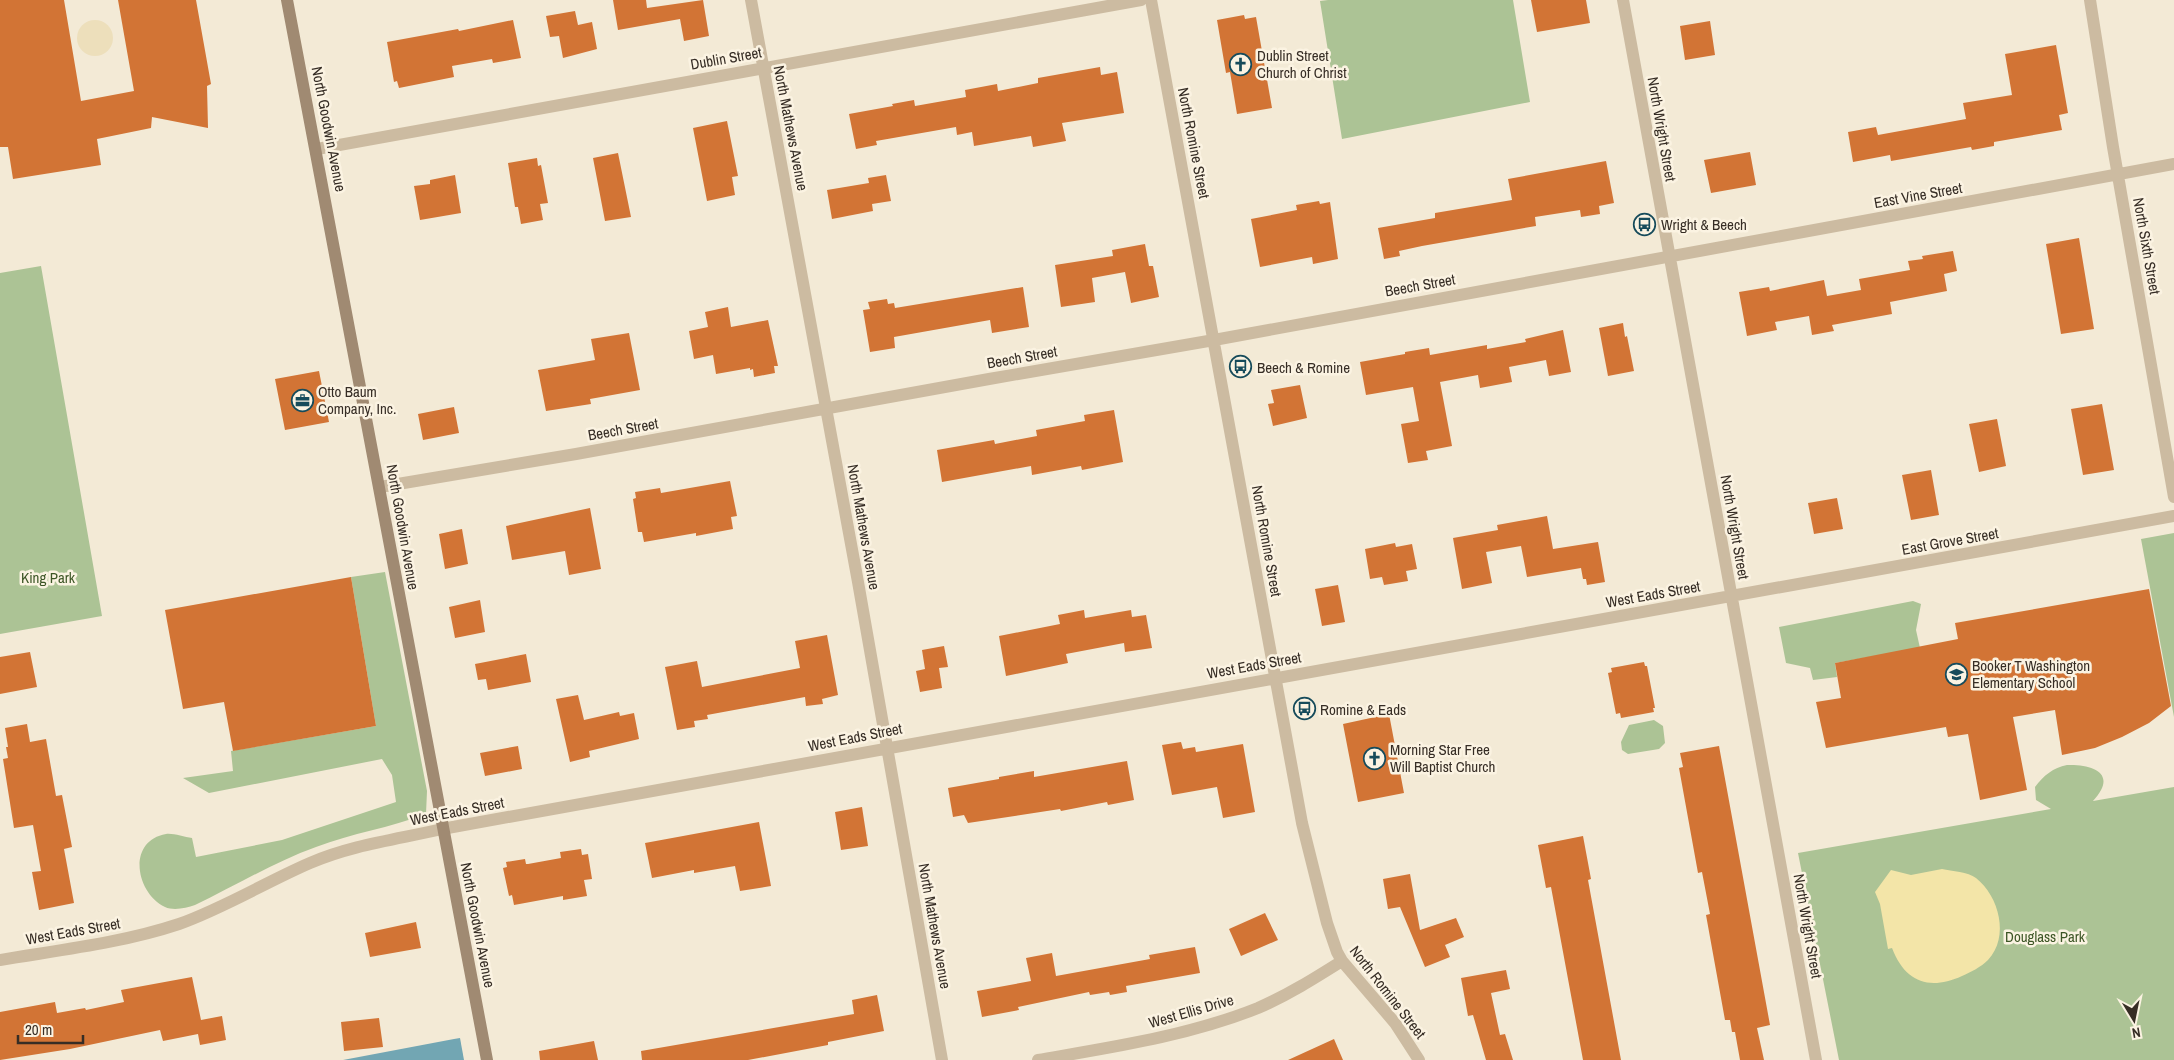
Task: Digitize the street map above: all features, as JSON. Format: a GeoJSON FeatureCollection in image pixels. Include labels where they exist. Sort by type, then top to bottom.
{"type":"FeatureCollection","features":[{"type":"Feature","properties":{"kind":"street","name":"North Goodwin Avenue"},"geometry":{"type":"LineString","coordinates":[[287,0],[317,149],[442,829],[487,1060]]}},
{"type":"Feature","properties":{"kind":"street","name":"North Mathews Avenue"},"geometry":{"type":"LineString","coordinates":[[750,0],[826,408],[942,1060]]}},
{"type":"Feature","properties":{"kind":"street","name":"Dublin Street"},"geometry":{"type":"LineString","coordinates":[[317,149],[1141,0]]}},
{"type":"Feature","properties":{"kind":"street","name":"North Romine Street"},"geometry":{"type":"LineString","coordinates":[[1150,0],[1302,823],[1327,923],[1342,961],[1395,1023],[1420,1060]]}},
{"type":"Feature","properties":{"kind":"street","name":"North Wright Street"},"geometry":{"type":"LineString","coordinates":[[1623,0],[1816,1060]]}},
{"type":"Feature","properties":{"kind":"street","name":"North Sixth Street"},"geometry":{"type":"LineString","coordinates":[[2090,0],[2174,497]]}},
{"type":"Feature","properties":{"kind":"street","name":"East Vine Street"},"geometry":{"type":"LineString","coordinates":[[1669,257],[2174,164]]}},
{"type":"Feature","properties":{"kind":"street","name":"Beech Street"},"geometry":{"type":"LineString","coordinates":[[380,488],[1669,257]]}},
{"type":"Feature","properties":{"kind":"street","name":"East Grove Street"},"geometry":{"type":"LineString","coordinates":[[1731,597],[2174,516]]}},
{"type":"Feature","properties":{"kind":"street","name":"West Eads Street"},"geometry":{"type":"LineString","coordinates":[[0,960],[122,938],[179,924],[218,908],[311,862],[349,850],[442,829],[1731,597]]}},
{"type":"Feature","properties":{"kind":"street","name":"West Ellis Drive"},"geometry":{"type":"LineString","coordinates":[[1038,1060],[1161,1038],[1211,1025],[1259,1007],[1303,985],[1342,961]]}},
{"type":"Feature","properties":{"kind":"green space"},"geometry":{"type":"Polygon","coordinates":[[[1513,0],[1530,102],[1342,139],[1320,1],[1513,0]]]}},
{"type":"Feature","properties":{"kind":"green space","name":"King Park"},"geometry":{"type":"Polygon","coordinates":[[[41,266],[102,616],[0,634],[0,273],[41,266]]]}},
{"type":"Feature","properties":{"kind":"green space"},"geometry":{"type":"Polygon","coordinates":[[[2174,533],[2174,717],[2141,539],[2174,533]]]}},
{"type":"Feature","properties":{"kind":"green space"},"geometry":{"type":"Polygon","coordinates":[[[385,572],[427,791],[426,814],[330,842],[300,853],[195,905],[176,909],[165,907],[155,900],[147,890],[140,868],[141,856],[145,846],[154,839],[166,834],[192,838],[196,857],[282,840],[396,802],[392,775],[382,759],[209,793],[183,778],[233,771],[231,751],[376,726],[351,577],[385,572]]]}},
{"type":"Feature","properties":{"kind":"green space"},"geometry":{"type":"Polygon","coordinates":[[[1913,601],[1921,604],[1916,630],[1920,648],[1835,663],[1837,677],[1813,680],[1810,668],[1786,663],[1779,627],[1913,601]]]}},
{"type":"Feature","properties":{"kind":"green space"},"geometry":{"type":"Polygon","coordinates":[[[1654,720],[1663,726],[1665,743],[1659,749],[1628,754],[1622,750],[1621,742],[1629,725],[1654,720]]]}},
{"type":"Feature","properties":{"kind":"green space","name":"Douglass Park"},"geometry":{"type":"Polygon","coordinates":[[[2067,765],[2086,766],[2094,769],[2103,777],[2100,792],[2093,801],[2174,787],[2174,1060],[1839,1060],[1798,853],[2051,809],[2036,800],[2035,787],[2049,773],[2067,765]]]}},
{"type":"Feature","properties":{"kind":"sand"},"geometry":{"type":"Polygon","coordinates":[[[1942,869],[1969,874],[1984,886],[1996,906],[1999,917],[1999,940],[1995,951],[1988,960],[1976,969],[1950,980],[1929,983],[1911,976],[1897,960],[1892,948],[1888,949],[1880,904],[1875,892],[1891,870],[1911,875],[1942,869]]]}},
{"type":"Feature","properties":{"kind":"shaded area"},"geometry":{"type":"Polygon","coordinates":[[[95,20],[102,21],[108,25],[112,31],[112,45],[108,51],[102,55],[95,56],[88,55],[82,51],[78,45],[77,38],[78,31],[82,25],[88,21],[95,20]]]}},
{"type":"Feature","properties":{"kind":"water"},"geometry":{"type":"Polygon","coordinates":[[[460,1038],[464,1060],[343,1060],[454,1039],[460,1038]]]}},
{"type":"Feature","properties":{"kind":"building"},"geometry":{"type":"Polygon","coordinates":[[[0,0],[64,0],[81,101],[134,91],[118,0],[196,0],[211,84],[207,86],[208,128],[152,117],[151,128],[97,139],[101,165],[13,179],[8,147],[0,147],[0,0]]]}},
{"type":"Feature","properties":{"kind":"building"},"geometry":{"type":"Polygon","coordinates":[[[613,0],[646,0],[647,8],[703,0],[709,36],[684,41],[680,19],[618,30],[613,0]]]}},
{"type":"Feature","properties":{"kind":"building"},"geometry":{"type":"Polygon","coordinates":[[[1531,0],[1586,0],[1590,23],[1537,32],[1531,0]]]}},
{"type":"Feature","properties":{"kind":"building"},"geometry":{"type":"Polygon","coordinates":[[[575,11],[578,25],[592,22],[597,49],[563,58],[559,36],[550,37],[546,16],[575,11]]]}},
{"type":"Feature","properties":{"kind":"building","name":"Dublin Street Church of Christ"},"geometry":{"type":"Polygon","coordinates":[[[1244,15],[1245,19],[1256,17],[1272,108],[1237,114],[1230,72],[1226,73],[1217,20],[1244,15]]]}},
{"type":"Feature","properties":{"kind":"building"},"geometry":{"type":"Polygon","coordinates":[[[513,20],[521,58],[493,63],[492,59],[452,66],[454,77],[399,88],[397,81],[394,82],[387,42],[458,29],[459,31],[513,20]]]}},
{"type":"Feature","properties":{"kind":"building"},"geometry":{"type":"Polygon","coordinates":[[[1710,21],[1715,55],[1685,60],[1680,26],[1710,21]]]}},
{"type":"Feature","properties":{"kind":"building"},"geometry":{"type":"Polygon","coordinates":[[[2056,45],[2068,113],[2059,115],[2062,130],[1994,142],[1994,146],[1972,150],[1971,147],[1891,161],[1890,155],[1853,162],[1848,132],[1876,127],[1878,135],[1966,119],[1963,103],[2012,95],[2005,54],[2056,45]]]}},
{"type":"Feature","properties":{"kind":"building"},"geometry":{"type":"Polygon","coordinates":[[[1100,67],[1101,75],[1117,72],[1124,113],[1062,123],[1066,141],[1033,147],[1031,136],[974,146],[972,132],[957,135],[956,127],[876,141],[877,145],[856,149],[849,114],[914,100],[915,106],[966,97],[965,90],[997,84],[998,91],[1038,83],[1038,78],[1100,67]]]}},
{"type":"Feature","properties":{"kind":"building"},"geometry":{"type":"Polygon","coordinates":[[[727,121],[738,176],[732,177],[735,195],[707,201],[693,128],[727,121]]]}},
{"type":"Feature","properties":{"kind":"building"},"geometry":{"type":"Polygon","coordinates":[[[1750,152],[1756,185],[1711,193],[1704,160],[1750,152]]]}},
{"type":"Feature","properties":{"kind":"building"},"geometry":{"type":"Polygon","coordinates":[[[618,153],[631,217],[605,221],[593,158],[618,153]]]}},
{"type":"Feature","properties":{"kind":"building"},"geometry":{"type":"Polygon","coordinates":[[[537,158],[538,166],[541,165],[548,203],[540,204],[543,220],[521,224],[518,207],[515,207],[508,163],[537,158]]]}},
{"type":"Feature","properties":{"kind":"building"},"geometry":{"type":"Polygon","coordinates":[[[1606,161],[1614,203],[1599,206],[1600,214],[1581,217],[1580,210],[1535,217],[1536,226],[1422,246],[1399,251],[1400,256],[1384,259],[1378,228],[1435,218],[1435,213],[1512,200],[1508,179],[1606,161]]]}},
{"type":"Feature","properties":{"kind":"building"},"geometry":{"type":"Polygon","coordinates":[[[455,175],[461,213],[420,220],[414,186],[430,184],[430,180],[455,175]]]}},
{"type":"Feature","properties":{"kind":"building"},"geometry":{"type":"Polygon","coordinates":[[[886,175],[891,201],[872,204],[873,211],[832,219],[827,190],[869,183],[868,178],[886,175]]]}},
{"type":"Feature","properties":{"kind":"building"},"geometry":{"type":"Polygon","coordinates":[[[1319,201],[1320,204],[1330,202],[1338,259],[1313,264],[1312,257],[1260,267],[1251,219],[1297,210],[1296,205],[1319,201]]]}},
{"type":"Feature","properties":{"kind":"building"},"geometry":{"type":"Polygon","coordinates":[[[2079,238],[2094,329],[2061,334],[2046,244],[2079,238]]]}},
{"type":"Feature","properties":{"kind":"building"},"geometry":{"type":"Polygon","coordinates":[[[1145,244],[1149,266],[1153,266],[1159,297],[1131,303],[1125,272],[1092,278],[1095,302],[1061,307],[1055,265],[1113,256],[1112,250],[1145,244]]]}},
{"type":"Feature","properties":{"kind":"building"},"geometry":{"type":"Polygon","coordinates":[[[1953,251],[1957,271],[1944,274],[1947,291],[1890,302],[1892,314],[1832,325],[1834,331],[1812,335],[1809,316],[1775,322],[1777,330],[1747,336],[1739,292],[1769,287],[1770,291],[1824,280],[1827,296],[1861,290],[1859,279],[1910,270],[1908,261],[1923,259],[1922,256],[1953,251]]]}},
{"type":"Feature","properties":{"kind":"building"},"geometry":{"type":"Polygon","coordinates":[[[1023,287],[1029,327],[992,333],[990,320],[894,337],[895,348],[870,352],[863,310],[870,309],[868,302],[887,299],[888,304],[894,303],[895,308],[1023,287]]]}},
{"type":"Feature","properties":{"kind":"building"},"geometry":{"type":"Polygon","coordinates":[[[728,307],[731,327],[768,320],[778,366],[774,366],[775,373],[754,377],[753,369],[750,370],[750,368],[716,374],[713,355],[694,359],[689,331],[708,327],[705,312],[728,307]]]}},
{"type":"Feature","properties":{"kind":"building"},"geometry":{"type":"Polygon","coordinates":[[[1623,323],[1634,371],[1608,376],[1599,328],[1623,323]]]}},
{"type":"Feature","properties":{"kind":"building"},"geometry":{"type":"Polygon","coordinates":[[[1563,330],[1571,372],[1549,376],[1546,360],[1509,367],[1512,382],[1480,388],[1478,375],[1440,382],[1452,446],[1426,451],[1428,460],[1408,463],[1401,424],[1419,421],[1413,387],[1366,395],[1360,362],[1429,348],[1430,355],[1487,345],[1487,349],[1526,342],[1525,339],[1563,330]]]}},
{"type":"Feature","properties":{"kind":"building"},"geometry":{"type":"Polygon","coordinates":[[[629,333],[640,390],[590,399],[591,404],[546,411],[538,370],[595,360],[591,339],[629,333]]]}},
{"type":"Feature","properties":{"kind":"building","name":"Otto Baum Company, Inc."},"geometry":{"type":"Polygon","coordinates":[[[319,371],[329,422],[285,430],[275,379],[319,371]]]}},
{"type":"Feature","properties":{"kind":"building"},"geometry":{"type":"Polygon","coordinates":[[[1300,385],[1307,418],[1273,426],[1268,404],[1274,403],[1271,390],[1300,385]]]}},
{"type":"Feature","properties":{"kind":"building"},"geometry":{"type":"Polygon","coordinates":[[[2102,404],[2114,470],[2083,475],[2071,409],[2102,404]]]}},
{"type":"Feature","properties":{"kind":"building"},"geometry":{"type":"Polygon","coordinates":[[[454,407],[459,433],[423,440],[418,414],[454,407]]]}},
{"type":"Feature","properties":{"kind":"building"},"geometry":{"type":"Polygon","coordinates":[[[1114,410],[1123,462],[1082,470],[1081,466],[1032,475],[1031,466],[942,482],[937,450],[994,440],[995,444],[1037,436],[1036,430],[1085,421],[1084,415],[1114,410]]]}},
{"type":"Feature","properties":{"kind":"building"},"geometry":{"type":"Polygon","coordinates":[[[1997,419],[2006,466],[1979,472],[1969,424],[1997,419]]]}},
{"type":"Feature","properties":{"kind":"building"},"geometry":{"type":"Polygon","coordinates":[[[1931,470],[1939,515],[1911,520],[1902,475],[1931,470]]]}},
{"type":"Feature","properties":{"kind":"building"},"geometry":{"type":"Polygon","coordinates":[[[730,481],[737,516],[731,517],[733,529],[696,536],[696,533],[644,542],[642,532],[638,532],[633,499],[636,498],[635,492],[660,488],[661,493],[730,481]]]}},
{"type":"Feature","properties":{"kind":"building"},"geometry":{"type":"Polygon","coordinates":[[[1837,498],[1843,529],[1814,534],[1808,503],[1837,498]]]}},
{"type":"Feature","properties":{"kind":"building"},"geometry":{"type":"Polygon","coordinates":[[[590,508],[601,569],[569,575],[565,551],[512,560],[506,526],[590,508]]]}},
{"type":"Feature","properties":{"kind":"building"},"geometry":{"type":"Polygon","coordinates":[[[1547,516],[1553,549],[1598,542],[1605,582],[1587,585],[1586,579],[1583,579],[1581,568],[1527,577],[1521,546],[1486,552],[1492,583],[1462,589],[1453,538],[1498,530],[1497,525],[1547,516]]]}},
{"type":"Feature","properties":{"kind":"building"},"geometry":{"type":"Polygon","coordinates":[[[462,529],[468,564],[445,569],[439,534],[462,529]]]}},
{"type":"Feature","properties":{"kind":"building"},"geometry":{"type":"Polygon","coordinates":[[[1395,543],[1396,547],[1412,544],[1417,569],[1406,571],[1408,581],[1384,585],[1382,577],[1370,579],[1365,549],[1395,543]]]}},
{"type":"Feature","properties":{"kind":"building"},"geometry":{"type":"Polygon","coordinates":[[[351,577],[376,726],[233,751],[224,702],[183,709],[165,610],[351,577]]]}},
{"type":"Feature","properties":{"kind":"building"},"geometry":{"type":"Polygon","coordinates":[[[1338,585],[1345,622],[1322,626],[1315,589],[1338,585]]]}},
{"type":"Feature","properties":{"kind":"building"},"geometry":{"type":"Polygon","coordinates":[[[2149,589],[2171,706],[2149,723],[2122,737],[2095,748],[2062,755],[2055,710],[2013,717],[2027,790],[1980,800],[1968,734],[1948,737],[1946,727],[1826,748],[1816,702],[1841,698],[1835,663],[1958,639],[1955,623],[2149,589]]]}},
{"type":"Feature","properties":{"kind":"building"},"geometry":{"type":"Polygon","coordinates":[[[480,600],[485,632],[455,638],[449,607],[480,600]]]}},
{"type":"Feature","properties":{"kind":"building"},"geometry":{"type":"Polygon","coordinates":[[[1084,610],[1085,618],[1131,610],[1132,617],[1146,615],[1152,648],[1125,652],[1124,643],[1066,654],[1068,663],[1006,676],[999,636],[1060,624],[1058,615],[1084,610]]]}},
{"type":"Feature","properties":{"kind":"building"},"geometry":{"type":"Polygon","coordinates":[[[827,635],[838,695],[822,699],[823,704],[806,706],[805,697],[707,715],[708,719],[694,721],[695,727],[677,730],[665,667],[697,661],[702,687],[800,668],[795,641],[827,635]]]}},
{"type":"Feature","properties":{"kind":"building"},"geometry":{"type":"Polygon","coordinates":[[[944,646],[948,667],[939,668],[942,688],[920,692],[916,671],[925,669],[922,650],[944,646]]]}},
{"type":"Feature","properties":{"kind":"building"},"geometry":{"type":"Polygon","coordinates":[[[30,652],[37,687],[0,694],[0,657],[30,652]]]}},
{"type":"Feature","properties":{"kind":"building"},"geometry":{"type":"Polygon","coordinates":[[[526,654],[531,682],[488,690],[486,679],[478,680],[475,664],[526,654]]]}},
{"type":"Feature","properties":{"kind":"building"},"geometry":{"type":"Polygon","coordinates":[[[1644,662],[1645,666],[1647,666],[1655,708],[1653,708],[1654,712],[1621,718],[1620,713],[1616,714],[1608,673],[1612,672],[1611,668],[1644,662]]]}},
{"type":"Feature","properties":{"kind":"building"},"geometry":{"type":"Polygon","coordinates":[[[578,695],[584,720],[619,712],[620,716],[634,713],[639,739],[589,751],[590,757],[570,762],[556,699],[578,695]]]}},
{"type":"Feature","properties":{"kind":"building","name":"Morning Star Free Will Baptist Church"},"geometry":{"type":"Polygon","coordinates":[[[1389,714],[1404,793],[1358,802],[1343,724],[1389,714]]]}},
{"type":"Feature","properties":{"kind":"building"},"geometry":{"type":"Polygon","coordinates":[[[27,724],[30,742],[46,739],[56,796],[62,795],[72,847],[64,849],[74,903],[39,910],[32,872],[41,871],[33,825],[14,828],[3,759],[8,758],[5,728],[27,724]]]}},
{"type":"Feature","properties":{"kind":"building"},"geometry":{"type":"Polygon","coordinates":[[[1181,742],[1183,749],[1195,747],[1196,752],[1243,744],[1255,812],[1223,818],[1217,787],[1172,795],[1162,745],[1181,742]]]}},
{"type":"Feature","properties":{"kind":"building"},"geometry":{"type":"Polygon","coordinates":[[[518,746],[522,769],[485,776],[480,753],[518,746]]]}},
{"type":"Feature","properties":{"kind":"building"},"geometry":{"type":"Polygon","coordinates":[[[1719,746],[1770,1025],[1757,1028],[1764,1060],[1740,1060],[1735,1032],[1732,1032],[1730,1020],[1725,1020],[1706,915],[1710,914],[1702,872],[1698,873],[1679,768],[1683,767],[1680,753],[1719,746]]]}},
{"type":"Feature","properties":{"kind":"building"},"geometry":{"type":"Polygon","coordinates":[[[1127,761],[1134,800],[1108,805],[1107,802],[1061,811],[1060,809],[968,823],[964,815],[953,817],[948,788],[1034,771],[1034,777],[1127,761]]]}},
{"type":"Feature","properties":{"kind":"building"},"geometry":{"type":"Polygon","coordinates":[[[862,807],[868,846],[841,850],[835,812],[862,807]]]}},
{"type":"Feature","properties":{"kind":"building"},"geometry":{"type":"Polygon","coordinates":[[[759,822],[771,886],[740,891],[735,866],[694,873],[694,870],[652,878],[645,843],[759,822]]]}},
{"type":"Feature","properties":{"kind":"building"},"geometry":{"type":"Polygon","coordinates":[[[1583,836],[1591,879],[1588,880],[1621,1060],[1583,1060],[1551,887],[1546,888],[1538,845],[1583,836]]]}},
{"type":"Feature","properties":{"kind":"building"},"geometry":{"type":"Polygon","coordinates":[[[581,849],[582,855],[588,854],[592,879],[584,880],[587,896],[563,900],[563,896],[514,905],[512,895],[509,896],[503,868],[507,867],[506,862],[525,859],[526,864],[528,864],[561,858],[560,852],[581,849]]]}},
{"type":"Feature","properties":{"kind":"building"},"geometry":{"type":"Polygon","coordinates":[[[1410,874],[1420,930],[1456,918],[1464,937],[1445,945],[1450,957],[1425,967],[1400,907],[1388,909],[1383,879],[1410,874]]]}},
{"type":"Feature","properties":{"kind":"building"},"geometry":{"type":"Polygon","coordinates":[[[1265,913],[1278,940],[1241,956],[1229,929],[1265,913]]]}},
{"type":"Feature","properties":{"kind":"building"},"geometry":{"type":"Polygon","coordinates":[[[416,922],[421,948],[370,957],[365,933],[416,922]]]}},
{"type":"Feature","properties":{"kind":"building"},"geometry":{"type":"Polygon","coordinates":[[[1195,947],[1200,973],[1126,986],[1127,992],[1110,995],[1109,992],[1090,995],[1089,992],[1018,1007],[1019,1010],[982,1017],[977,991],[1031,981],[1026,958],[1052,953],[1056,976],[1150,959],[1149,955],[1195,947]]]}},
{"type":"Feature","properties":{"kind":"building"},"geometry":{"type":"Polygon","coordinates":[[[1506,970],[1510,989],[1491,993],[1500,1035],[1505,1034],[1513,1060],[1486,1060],[1473,1015],[1468,1016],[1461,978],[1506,970]]]}},
{"type":"Feature","properties":{"kind":"building"},"geometry":{"type":"Polygon","coordinates":[[[192,977],[201,1020],[222,1016],[226,1040],[200,1045],[198,1034],[163,1041],[160,1030],[70,1049],[0,1060],[0,1012],[55,1002],[57,1013],[85,1008],[86,1010],[124,1002],[121,990],[192,977]]]}},
{"type":"Feature","properties":{"kind":"building"},"geometry":{"type":"Polygon","coordinates":[[[877,995],[884,1031],[828,1042],[828,1045],[748,1060],[642,1060],[641,1051],[854,1014],[852,1000],[877,995]]]}},
{"type":"Feature","properties":{"kind":"building"},"geometry":{"type":"Polygon","coordinates":[[[379,1018],[383,1047],[344,1051],[341,1022],[379,1018]]]}},
{"type":"Feature","properties":{"kind":"building"},"geometry":{"type":"Polygon","coordinates":[[[1334,1039],[1343,1060],[1288,1060],[1334,1039]]]}},
{"type":"Feature","properties":{"kind":"building"},"geometry":{"type":"Polygon","coordinates":[[[594,1041],[598,1060],[540,1060],[539,1051],[594,1041]]]}},
{"type":"Feature","properties":{"kind":"place","name":"Dublin Street Church of Christ"},"geometry":{"type":"Point","coordinates":[1241,64]}},
{"type":"Feature","properties":{"kind":"place","name":"Wright & Beech"},"geometry":{"type":"Point","coordinates":[1645,224]}},
{"type":"Feature","properties":{"kind":"place","name":"Beech & Romine"},"geometry":{"type":"Point","coordinates":[1241,367]}},
{"type":"Feature","properties":{"kind":"place","name":"Otto Baum Company, Inc."},"geometry":{"type":"Point","coordinates":[302,400]}},
{"type":"Feature","properties":{"kind":"place","name":"Booker T Washington Elementary School"},"geometry":{"type":"Point","coordinates":[1956,674]}},
{"type":"Feature","properties":{"kind":"place","name":"Romine & Eads"},"geometry":{"type":"Point","coordinates":[1304,709]}},
{"type":"Feature","properties":{"kind":"place","name":"Morning Star Free Will Baptist Church"},"geometry":{"type":"Point","coordinates":[1374,758]}}]}
